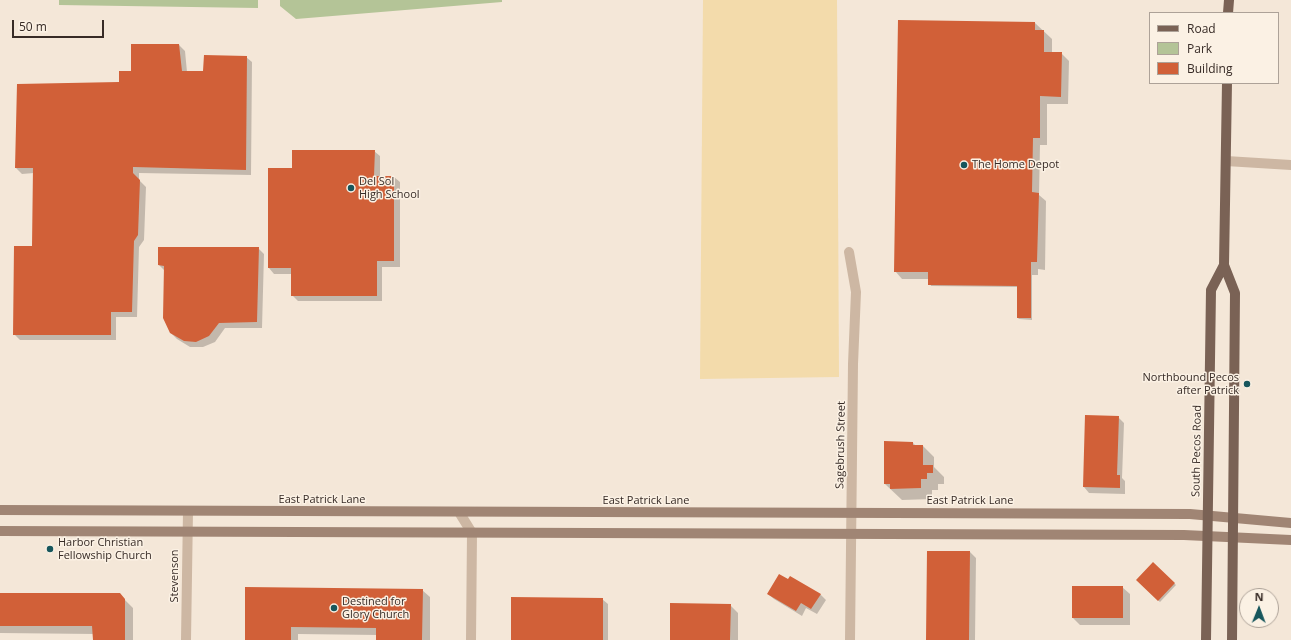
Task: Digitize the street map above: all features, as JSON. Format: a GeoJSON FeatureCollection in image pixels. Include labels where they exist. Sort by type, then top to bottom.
{"type":"FeatureCollection","features":[{"type":"Feature","properties":{"kind":"main road"},"geometry":{"type":"LineString","coordinates":[[1228,0],[1228,12]]}},
{"type":"Feature","properties":{"kind":"main road","name":"South Pecos Road"},"geometry":{"type":"LineString","coordinates":[[1227,84],[1224,265],[1235,293],[1232,640]]}},
{"type":"Feature","properties":{"kind":"main road","name":"South Pecos Road"},"geometry":{"type":"LineString","coordinates":[[1206,640],[1211,290],[1224,265]]}},
{"type":"Feature","properties":{"kind":"main road","name":"East Patrick Lane"},"geometry":{"type":"LineString","coordinates":[[0,510],[1208,515],[1291,523]]}},
{"type":"Feature","properties":{"kind":"main road"},"geometry":{"type":"LineString","coordinates":[[0,531],[187,533],[1208,535],[1291,540]]}},
{"type":"Feature","properties":{"kind":"street"},"geometry":{"type":"LineString","coordinates":[[1226,161],[1291,165]]}},
{"type":"Feature","properties":{"kind":"street","name":"Sagebrush Street"},"geometry":{"type":"LineString","coordinates":[[849,252],[856,292],[853,364],[850,640]]}},
{"type":"Feature","properties":{"kind":"street","name":"Stevenson"},"geometry":{"type":"LineString","coordinates":[[186,640],[188,511]]}},
{"type":"Feature","properties":{"kind":"street"},"geometry":{"type":"LineString","coordinates":[[459,512],[472,533],[471,640]]}},
{"type":"Feature","properties":{"kind":"green space"},"geometry":{"type":"Polygon","coordinates":[[[59,0],[258,0],[258,8],[59,5],[59,0]]]}},
{"type":"Feature","properties":{"kind":"green space"},"geometry":{"type":"Polygon","coordinates":[[[280,0],[502,0],[502,2],[296,19],[280,6],[280,0]]]}},
{"type":"Feature","properties":{"kind":"sand"},"geometry":{"type":"Polygon","coordinates":[[[703,0],[837,0],[839,377],[700,379],[703,0]]]}},
{"type":"Feature","properties":{"kind":"building","name":"The Home Depot"},"geometry":{"type":"Polygon","coordinates":[[[898,20],[1035,22],[1035,30],[1044,30],[1044,52],[1062,52],[1061,97],[1040,96],[1040,138],[1033,138],[1032,192],[1039,193],[1037,262],[1031,262],[1031,318],[1017,318],[1017,286],[928,285],[928,272],[894,272],[898,20]]]}},
{"type":"Feature","properties":{"kind":"building"},"geometry":{"type":"Polygon","coordinates":[[[131,44],[179,44],[182,71],[203,71],[204,55],[247,56],[246,170],[133,167],[133,173],[140,180],[138,235],[134,241],[132,312],[111,312],[111,335],[13,335],[14,246],[32,246],[33,168],[15,168],[17,84],[119,82],[119,71],[131,71],[131,44]]]}},
{"type":"Feature","properties":{"kind":"building"},"geometry":{"type":"Polygon","coordinates":[[[292,150],[375,150],[374,176],[394,176],[394,261],[377,261],[377,296],[291,296],[291,268],[268,268],[268,168],[292,168],[292,150]]]}},
{"type":"Feature","properties":{"kind":"building"},"geometry":{"type":"Polygon","coordinates":[[[158,247],[259,247],[257,322],[219,323],[209,336],[196,342],[184,341],[170,333],[163,318],[164,266],[158,265],[158,247]]]}},
{"type":"Feature","properties":{"kind":"building"},"geometry":{"type":"Polygon","coordinates":[[[1085,415],[1119,416],[1117,475],[1120,475],[1120,488],[1083,487],[1085,415]]]}},
{"type":"Feature","properties":{"kind":"building"},"geometry":{"type":"Polygon","coordinates":[[[884,441],[913,442],[913,445],[923,445],[923,465],[933,465],[933,473],[927,473],[927,479],[921,479],[921,488],[890,489],[890,484],[884,484],[884,441]]]}},
{"type":"Feature","properties":{"kind":"building"},"geometry":{"type":"Polygon","coordinates":[[[927,551],[970,551],[969,640],[926,640],[927,551]]]}},
{"type":"Feature","properties":{"kind":"building"},"geometry":{"type":"Polygon","coordinates":[[[1153,562],[1175,583],[1158,601],[1136,580],[1153,562]]]}},
{"type":"Feature","properties":{"kind":"building"},"geometry":{"type":"Polygon","coordinates":[[[779,574],[788,579],[790,576],[821,594],[811,609],[801,603],[796,611],[767,594],[779,574]]]}},
{"type":"Feature","properties":{"kind":"building"},"geometry":{"type":"Polygon","coordinates":[[[1072,586],[1123,586],[1123,618],[1072,618],[1072,586]]]}},
{"type":"Feature","properties":{"kind":"building","name":"Destined for Glory Church"},"geometry":{"type":"Polygon","coordinates":[[[245,587],[423,589],[422,640],[376,640],[376,628],[291,627],[291,640],[245,640],[245,587]]]}},
{"type":"Feature","properties":{"kind":"building"},"geometry":{"type":"Polygon","coordinates":[[[0,593],[120,593],[125,599],[125,640],[93,640],[92,626],[0,626],[0,593]]]}},
{"type":"Feature","properties":{"kind":"building"},"geometry":{"type":"Polygon","coordinates":[[[511,597],[603,598],[603,640],[511,640],[511,597]]]}},
{"type":"Feature","properties":{"kind":"building"},"geometry":{"type":"Polygon","coordinates":[[[670,603],[731,604],[730,640],[670,640],[670,603]]]}},
{"type":"Feature","properties":{"kind":"place","name":"The Home Depot"},"geometry":{"type":"Point","coordinates":[964,165]}},
{"type":"Feature","properties":{"kind":"place","name":"Del Sol High School"},"geometry":{"type":"Point","coordinates":[351,188]}},
{"type":"Feature","properties":{"kind":"place","name":"Northbound Pecos after Patrick"},"geometry":{"type":"Point","coordinates":[1247,384]}},
{"type":"Feature","properties":{"kind":"place","name":"Harbor Christian Fellowship Church"},"geometry":{"type":"Point","coordinates":[50,549]}},
{"type":"Feature","properties":{"kind":"place","name":"Destined for Glory Church"},"geometry":{"type":"Point","coordinates":[334,608]}}]}
